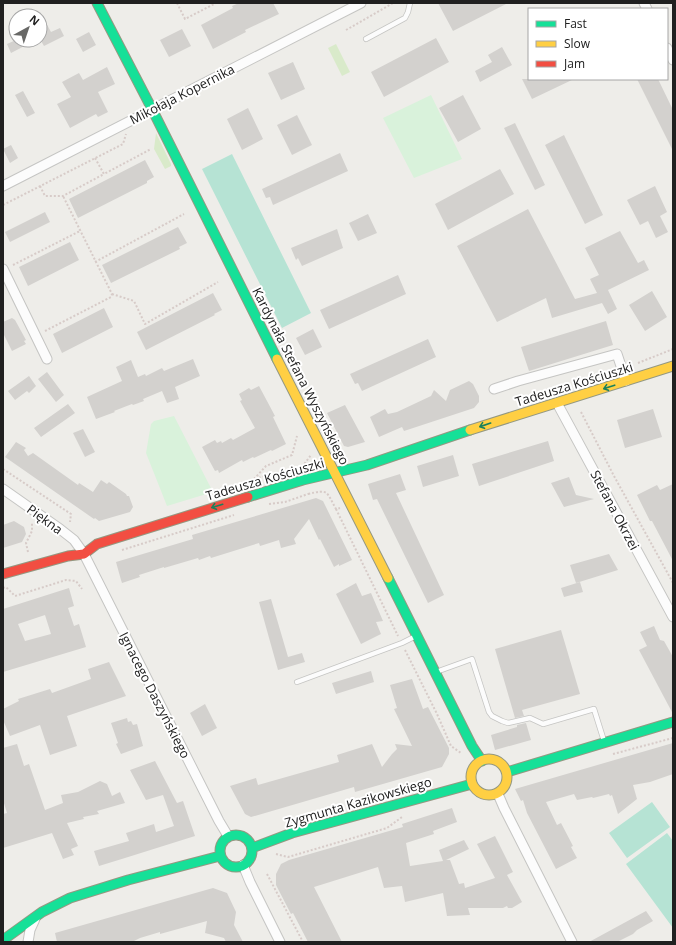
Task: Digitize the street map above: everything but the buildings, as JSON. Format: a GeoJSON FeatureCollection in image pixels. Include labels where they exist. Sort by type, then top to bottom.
{"type":"FeatureCollection","features":[{"type":"Feature","properties":{"kind":"street","name":"Kardynała Stefana Wyszyńskiego"},"geometry":{"type":"LineString","coordinates":[[97,3],[152,109],[320,445],[351,503],[472,746],[482,761]]}},
{"type":"Feature","properties":{"kind":"street","name":"Mikołaja Kopernika"},"geometry":{"type":"LineString","coordinates":[[3,186],[361,3]]}},
{"type":"Feature","properties":{"kind":"street"},"geometry":{"type":"LineString","coordinates":[[668,50],[673,60]]}},
{"type":"Feature","properties":{"kind":"street"},"geometry":{"type":"LineString","coordinates":[[3,269],[47,359]]}},
{"type":"Feature","properties":{"kind":"street"},"geometry":{"type":"LineString","coordinates":[[494,389],[518,380],[617,354],[626,381]]}},
{"type":"Feature","properties":{"kind":"street","name":"Tadeusza Kościuszki"},"geometry":{"type":"LineString","coordinates":[[3,574],[68,556],[84,554],[97,544],[109,540],[303,480],[367,465],[491,423],[673,366]]}},
{"type":"Feature","properties":{"kind":"street","name":"Stefana Okrzei"},"geometry":{"type":"LineString","coordinates":[[557,403],[673,617]]}},
{"type":"Feature","properties":{"kind":"street","name":"Piękna"},"geometry":{"type":"LineString","coordinates":[[3,489],[74,540],[84,554]]}},
{"type":"Feature","properties":{"kind":"street","name":"Ignacego Daszyńskiego"},"geometry":{"type":"LineString","coordinates":[[84,554],[228,836]]}},
{"type":"Feature","properties":{"kind":"street"},"geometry":{"type":"LineString","coordinates":[[507,772],[673,722]]}},
{"type":"Feature","properties":{"kind":"street"},"geometry":{"type":"LineString","coordinates":[[488,759],[499,762],[503,765],[507,772],[508,780],[506,786],[498,794],[492,796],[480,793],[472,784],[472,772],[474,767],[482,761],[488,759]]}},
{"type":"Feature","properties":{"kind":"street","name":"Zygmunta Kazikowskiego"},"geometry":{"type":"LineString","coordinates":[[252,848],[292,833],[472,784]]}},
{"type":"Feature","properties":{"kind":"street"},"geometry":{"type":"LineString","coordinates":[[498,794],[572,942]]}},
{"type":"Feature","properties":{"kind":"street"},"geometry":{"type":"LineString","coordinates":[[238,834],[243,836],[250,843],[252,848],[251,858],[244,865],[233,867],[224,862],[220,856],[219,848],[221,843],[228,836],[238,834]]}},
{"type":"Feature","properties":{"kind":"street"},"geometry":{"type":"LineString","coordinates":[[3,940],[52,906],[70,898],[128,880],[220,856]]}},
{"type":"Feature","properties":{"kind":"street"},"geometry":{"type":"LineString","coordinates":[[244,865],[250,882],[280,942]]}},
{"type":"Feature","properties":{"kind":"street"},"geometry":{"type":"LineString","coordinates":[[28,942],[30,930],[36,917]]}},
{"type":"Feature","properties":{"kind":"lane"},"geometry":{"type":"LineString","coordinates":[[366,39],[405,18],[410,3]]}},
{"type":"Feature","properties":{"kind":"lane"},"geometry":{"type":"LineString","coordinates":[[297,682],[402,644],[418,636]]}},
{"type":"Feature","properties":{"kind":"lane"},"geometry":{"type":"LineString","coordinates":[[436,672],[472,659],[488,712],[492,716],[508,723],[530,718],[543,724],[594,709],[605,742]]}},
{"type":"Feature","properties":{"kind":"path"},"geometry":{"type":"LineString","coordinates":[[177,3],[185,19],[216,3]]}},
{"type":"Feature","properties":{"kind":"path"},"geometry":{"type":"LineString","coordinates":[[346,30],[393,3]]}},
{"type":"Feature","properties":{"kind":"path"},"geometry":{"type":"LineString","coordinates":[[3,205],[122,144],[126,132]]}},
{"type":"Feature","properties":{"kind":"path"},"geometry":{"type":"LineString","coordinates":[[40,186],[45,196],[63,196],[151,150]]}},
{"type":"Feature","properties":{"kind":"path"},"geometry":{"type":"LineString","coordinates":[[95,158],[104,174]]}},
{"type":"Feature","properties":{"kind":"path"},"geometry":{"type":"LineString","coordinates":[[63,196],[112,294],[134,301],[145,324],[218,282]]}},
{"type":"Feature","properties":{"kind":"path"},"geometry":{"type":"LineString","coordinates":[[95,262],[184,214]]}},
{"type":"Feature","properties":{"kind":"path"},"geometry":{"type":"LineString","coordinates":[[3,269],[80,231]]}},
{"type":"Feature","properties":{"kind":"path"},"geometry":{"type":"LineString","coordinates":[[35,336],[111,297],[112,294]]}},
{"type":"Feature","properties":{"kind":"path"},"geometry":{"type":"LineString","coordinates":[[581,412],[614,476],[673,583]]}},
{"type":"Feature","properties":{"kind":"path"},"geometry":{"type":"LineString","coordinates":[[253,480],[266,466],[292,455],[297,436]]}},
{"type":"Feature","properties":{"kind":"path"},"geometry":{"type":"LineString","coordinates":[[3,469],[71,514],[70,522]]}},
{"type":"Feature","properties":{"kind":"path"},"geometry":{"type":"LineString","coordinates":[[267,505],[285,502],[320,490],[325,491],[336,509],[437,714],[451,746],[461,753]]}},
{"type":"Feature","properties":{"kind":"path"},"geometry":{"type":"LineString","coordinates":[[336,509],[351,503]]}},
{"type":"Feature","properties":{"kind":"path"},"geometry":{"type":"LineString","coordinates":[[120,551],[239,513]]}},
{"type":"Feature","properties":{"kind":"path"},"geometry":{"type":"LineString","coordinates":[[27,519],[32,524],[32,532],[26,543],[28,552]]}},
{"type":"Feature","properties":{"kind":"path"},"geometry":{"type":"LineString","coordinates":[[3,588],[6,587],[15,596],[66,580],[76,581],[82,588]]}},
{"type":"Feature","properties":{"kind":"path"},"geometry":{"type":"LineString","coordinates":[[276,854],[288,857],[304,853],[388,828],[400,817],[407,816]]}},
{"type":"Feature","properties":{"kind":"path"},"geometry":{"type":"LineString","coordinates":[[267,874],[303,942]]}},
{"type":"Feature","properties":{"kind":"green space"},"geometry":{"type":"Polygon","coordinates":[[[336,44],[350,72],[342,76],[328,48],[336,44]]]}},
{"type":"Feature","properties":{"kind":"green space"},"geometry":{"type":"Polygon","coordinates":[[[431,95],[462,159],[414,178],[383,118],[431,95]]]}},
{"type":"Feature","properties":{"kind":"green space"},"geometry":{"type":"Polygon","coordinates":[[[156,133],[171,164],[171,166],[165,169],[154,149],[156,133]]]}},
{"type":"Feature","properties":{"kind":"green space"},"geometry":{"type":"Polygon","coordinates":[[[232,154],[311,313],[282,328],[202,169],[232,154]]]}},
{"type":"Feature","properties":{"kind":"green space"},"geometry":{"type":"Polygon","coordinates":[[[174,416],[213,492],[167,506],[146,453],[151,424],[154,421],[174,416]]]}},
{"type":"Feature","properties":{"kind":"green space"},"geometry":{"type":"Polygon","coordinates":[[[652,802],[670,827],[627,858],[609,833],[652,802]]]}},
{"type":"Feature","properties":{"kind":"green space"},"geometry":{"type":"Polygon","coordinates":[[[667,833],[673,841],[673,928],[626,864],[667,833]]]}},
{"type":"Feature","properties":{"kind":"traffic: fast"},"geometry":{"type":"LineString","coordinates":[[97,3],[152,109],[277,359]]}},
{"type":"Feature","properties":{"kind":"traffic: fast"},"geometry":{"type":"LineString","coordinates":[[248,497],[303,480],[367,465],[470,430]]}},
{"type":"Feature","properties":{"kind":"traffic: fast"},"geometry":{"type":"LineString","coordinates":[[388,578],[472,746],[482,761]]}},
{"type":"Feature","properties":{"kind":"traffic: fast"},"geometry":{"type":"LineString","coordinates":[[507,772],[673,722]]}},
{"type":"Feature","properties":{"kind":"traffic: fast"},"geometry":{"type":"LineString","coordinates":[[252,848],[292,833],[472,784]]}},
{"type":"Feature","properties":{"kind":"traffic: fast"},"geometry":{"type":"LineString","coordinates":[[233,835],[239,835],[248,839],[252,851],[248,863],[239,867],[233,867],[224,863],[220,854],[220,848],[224,839],[233,835]]}},
{"type":"Feature","properties":{"kind":"traffic: fast"},"geometry":{"type":"LineString","coordinates":[[3,940],[42,912],[70,898],[128,880],[220,856]]}},
{"type":"Feature","properties":{"kind":"traffic: slow"},"geometry":{"type":"LineString","coordinates":[[277,359],[388,578]]}},
{"type":"Feature","properties":{"kind":"traffic: slow"},"geometry":{"type":"LineString","coordinates":[[470,430],[673,366]]}},
{"type":"Feature","properties":{"kind":"traffic: slow"},"geometry":{"type":"LineString","coordinates":[[493,759],[502,764],[506,770],[507,777],[506,784],[502,790],[493,795],[485,795],[476,790],[472,784],[471,773],[476,764],[482,760],[493,759]]}},
{"type":"Feature","properties":{"kind":"traffic: jam"},"geometry":{"type":"LineString","coordinates":[[3,574],[68,556],[84,554],[97,544],[248,497]]}}]}
